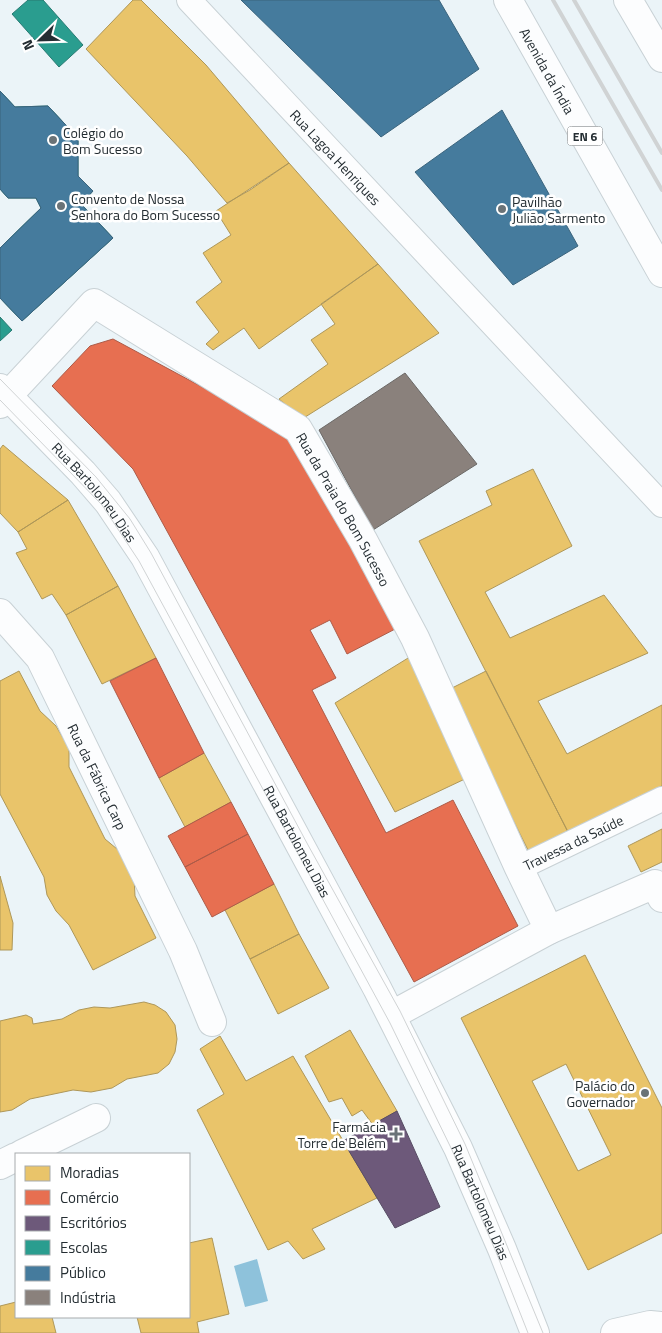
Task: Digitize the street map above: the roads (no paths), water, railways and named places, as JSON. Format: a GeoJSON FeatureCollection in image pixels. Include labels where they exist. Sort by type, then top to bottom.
{"type":"FeatureCollection","features":[{"type":"Feature","properties":{"kind":"street","name":"Rua Lagoa Henriques"},"geometry":{"type":"LineString","coordinates":[[189,0],[662,505]]}},
{"type":"Feature","properties":{"kind":"street","name":"Avenida da Índia"},"geometry":{"type":"LineString","coordinates":[[508,0],[662,273]]}},
{"type":"Feature","properties":{"kind":"street"},"geometry":{"type":"LineString","coordinates":[[628,0],[662,58]]}},
{"type":"Feature","properties":{"kind":"street","name":"Rua da Praia do Bom Sucesso"},"geometry":{"type":"LineString","coordinates":[[2,396],[94,303],[298,429],[363,540],[415,638],[519,868]]}},
{"type":"Feature","properties":{"kind":"street","name":"Rua Bartolomeu Dias"},"geometry":{"type":"LineString","coordinates":[[2,396],[96,487],[145,557],[392,1015],[458,1148],[502,1249],[535,1333]]}},
{"type":"Feature","properties":{"kind":"street","name":"Rua da Fábrica Carp"},"geometry":{"type":"LineString","coordinates":[[0,613],[40,658],[184,951],[212,1022]]}},
{"type":"Feature","properties":{"kind":"street","name":"Travessa da Saúde"},"geometry":{"type":"LineString","coordinates":[[549,930],[519,868],[662,799]]}},
{"type":"Feature","properties":{"kind":"street"},"geometry":{"type":"LineString","coordinates":[[392,1015],[549,930],[655,884],[662,898]]}},
{"type":"Feature","properties":{"kind":"street"},"geometry":{"type":"LineString","coordinates":[[24,1153],[96,1118]]}},
{"type":"Feature","properties":{"kind":"street"},"geometry":{"type":"LineString","coordinates":[[0,1165],[15,1158]]}},
{"type":"Feature","properties":{"kind":"street"},"geometry":{"type":"LineString","coordinates":[[615,1333],[650,1325],[662,1326]]}},
{"type":"Feature","properties":{"kind":"water"},"geometry":{"type":"Polygon","coordinates":[[[257,1259],[268,1301],[245,1307],[234,1266],[257,1259]]]}},
{"type":"Feature","properties":{"kind":"tram line"},"geometry":{"type":"LineString","coordinates":[[0,379],[96,477],[130,519],[151,553],[308,845],[400,1011],[465,1144],[543,1333]]}},
{"type":"Feature","properties":{"kind":"tram line"},"geometry":{"type":"LineString","coordinates":[[0,400],[102,505],[139,561],[390,1023],[452,1150],[496,1252],[528,1333]]}},
{"type":"Feature","properties":{"kind":"railway"},"geometry":{"type":"LineString","coordinates":[[553,0],[662,190]]}},
{"type":"Feature","properties":{"kind":"railway"},"geometry":{"type":"LineString","coordinates":[[574,0],[662,153]]}},
{"type":"Feature","properties":{"kind":"place","name":"Colégio do Bom Sucesso"},"geometry":{"type":"Point","coordinates":[53,140]}},
{"type":"Feature","properties":{"kind":"place","name":"Convento de Nossa Senhora do Bom Sucesso"},"geometry":{"type":"Point","coordinates":[61,206]}},
{"type":"Feature","properties":{"kind":"place","name":"Pavilhão Julião Sarmento"},"geometry":{"type":"Point","coordinates":[502,209]}},
{"type":"Feature","properties":{"kind":"place","name":"Palácio do Governador"},"geometry":{"type":"Point","coordinates":[645,1093]}},
{"type":"Feature","properties":{"kind":"place","name":"Farmácia Torre de Belém"},"geometry":{"type":"Point","coordinates":[396,1134]}}]}
